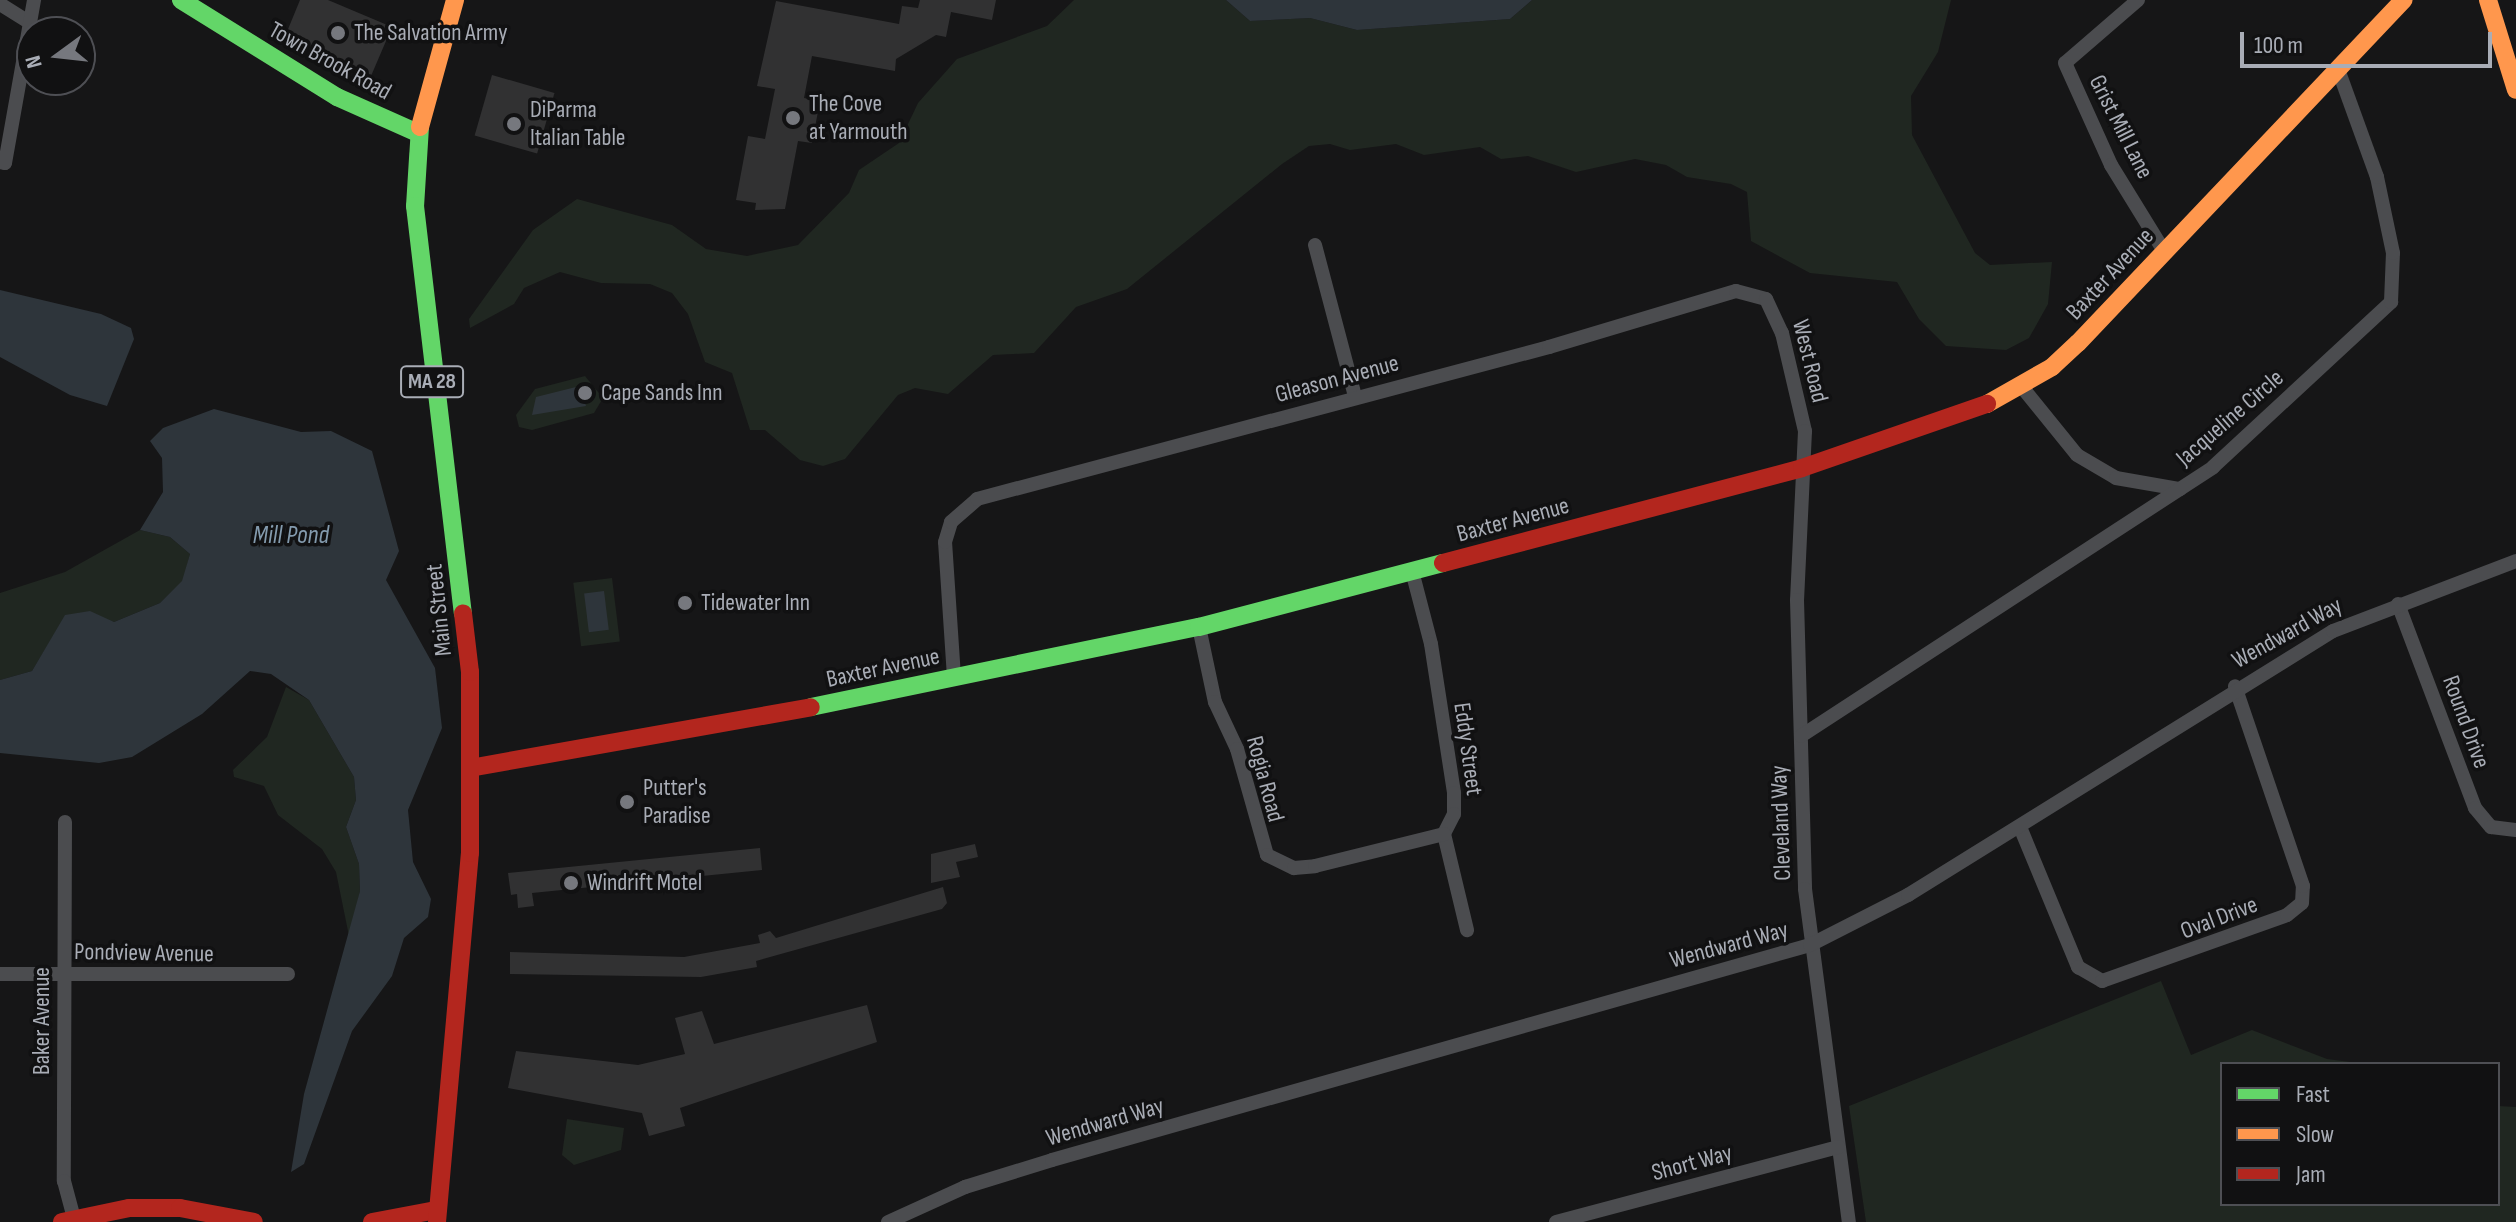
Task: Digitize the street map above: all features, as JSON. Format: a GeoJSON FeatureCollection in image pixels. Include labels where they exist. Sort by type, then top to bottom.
{"type":"FeatureCollection","features":[{"type":"Feature","properties":{"kind":"street","name":"Town Brook Road"},"geometry":{"type":"LineString","coordinates":[[181,0],[337,97],[418,133]]}},
{"type":"Feature","properties":{"kind":"street","name":"Main Street"},"geometry":{"type":"LineString","coordinates":[[437,1216],[467,888],[470,768],[463,609],[417,252],[418,133],[455,0]]}},
{"type":"Feature","properties":{"kind":"street","name":"Grist Mill Lane"},"geometry":{"type":"LineString","coordinates":[[2138,0],[2065,63],[2111,165],[2164,251]]}},
{"type":"Feature","properties":{"kind":"street","name":"Baxter Avenue"},"geometry":{"type":"LineString","coordinates":[[470,768],[651,740],[1199,627],[1802,468],[1936,426],[2022,387],[2078,343],[2404,0]]}},
{"type":"Feature","properties":{"kind":"street"},"geometry":{"type":"LineString","coordinates":[[2488,0],[2516,90]]}},
{"type":"Feature","properties":{"kind":"street"},"geometry":{"type":"LineString","coordinates":[[0,4],[19,16]]}},
{"type":"Feature","properties":{"kind":"street","name":"Jacqueline Circle"},"geometry":{"type":"LineString","coordinates":[[1801,736],[2213,467],[2391,302],[2393,253],[2377,177],[2338,69]]}},
{"type":"Feature","properties":{"kind":"street"},"geometry":{"type":"LineString","coordinates":[[2,163],[16,93]]}},
{"type":"Feature","properties":{"kind":"street"},"geometry":{"type":"LineString","coordinates":[[1315,245],[1355,396]]}},
{"type":"Feature","properties":{"kind":"street","name":"Gleason Avenue"},"geometry":{"type":"LineString","coordinates":[[954,677],[944,569],[955,518],[977,499],[1736,291]]}},
{"type":"Feature","properties":{"kind":"street","name":"West Road"},"geometry":{"type":"LineString","coordinates":[[1736,291],[1766,299],[1774,310],[1805,431],[1802,468]]}},
{"type":"Feature","properties":{"kind":"street"},"geometry":{"type":"LineString","coordinates":[[2022,387],[2077,455],[2116,478],[2180,489]]}},
{"type":"Feature","properties":{"kind":"street","name":"Cleveland Way"},"geometry":{"type":"LineString","coordinates":[[1802,468],[1801,736],[1810,945],[1849,1222]]}},
{"type":"Feature","properties":{"kind":"street","name":"Wendward Way"},"geometry":{"type":"LineString","coordinates":[[891,1221],[965,1187],[1052,1160],[1810,945],[2020,827],[2235,686],[2333,631],[2516,561]]}},
{"type":"Feature","properties":{"kind":"street","name":"Eddy Street"},"geometry":{"type":"LineString","coordinates":[[1412,571],[1431,644],[1454,793],[1454,814],[1444,834],[1467,930]]}},
{"type":"Feature","properties":{"kind":"street","name":"Round Drive"},"geometry":{"type":"LineString","coordinates":[[2398,604],[2475,808],[2491,827],[2516,830]]}},
{"type":"Feature","properties":{"kind":"street","name":"Rogia Road"},"geometry":{"type":"LineString","coordinates":[[1199,627],[1215,702],[1237,749],[1267,855],[1279,865],[1315,866],[1444,834]]}},
{"type":"Feature","properties":{"kind":"street","name":"Oval Drive"},"geometry":{"type":"LineString","coordinates":[[2020,827],[2078,967],[2102,981],[2287,915],[2302,903],[2303,886],[2235,686]]}},
{"type":"Feature","properties":{"kind":"street","name":"Baker Avenue"},"geometry":{"type":"LineString","coordinates":[[65,822],[64,1181],[68,1220]]}},
{"type":"Feature","properties":{"kind":"street","name":"Pondview Avenue"},"geometry":{"type":"LineString","coordinates":[[0,974],[288,974]]}},
{"type":"Feature","properties":{"kind":"street","name":"Short Way"},"geometry":{"type":"LineString","coordinates":[[1556,1222],[1838,1147]]}},
{"type":"Feature","properties":{"kind":"street"},"geometry":{"type":"LineString","coordinates":[[68,1220],[158,1208],[254,1222]]}},
{"type":"Feature","properties":{"kind":"street"},"geometry":{"type":"LineString","coordinates":[[372,1222],[437,1216]]}},
{"type":"Feature","properties":{"kind":"shaded area"},"geometry":{"type":"Polygon","coordinates":[[[1074,0],[1226,0],[1250,21],[1310,18],[1357,30],[1510,19],[1532,0],[1951,0],[1938,52],[1911,96],[1912,135],[1975,253],[1990,265],[2052,262],[2048,304],[2029,338],[2006,350],[1946,346],[1919,319],[1897,282],[1810,273],[1751,241],[1747,192],[1731,184],[1687,177],[1666,165],[1635,159],[1576,172],[1528,156],[1501,159],[1480,147],[1424,155],[1396,144],[1350,150],[1330,144],[1309,146],[1282,164],[1127,289],[1076,307],[1034,353],[993,355],[948,394],[915,388],[898,395],[845,459],[823,466],[800,460],[765,430],[750,430],[732,373],[705,362],[688,314],[672,293],[650,284],[601,283],[560,272],[524,288],[514,304],[470,328],[469,319],[533,230],[577,199],[672,225],[706,249],[747,256],[798,245],[849,193],[859,170],[899,143],[918,103],[957,59],[1047,26],[1074,0]]]}},
{"type":"Feature","properties":{"kind":"shaded area"},"geometry":{"type":"Polygon","coordinates":[[[585,376],[603,398],[594,413],[532,430],[519,427],[516,415],[535,389],[585,376]]]}},
{"type":"Feature","properties":{"kind":"shaded area"},"geometry":{"type":"Polygon","coordinates":[[[140,530],[170,537],[190,554],[183,581],[160,603],[114,622],[66,615],[32,671],[0,680],[0,593],[65,572],[140,530]]]}},
{"type":"Feature","properties":{"kind":"shaded area"},"geometry":{"type":"Polygon","coordinates":[[[612,578],[620,642],[581,646],[573,583],[612,578]]]}},
{"type":"Feature","properties":{"kind":"shaded area"},"geometry":{"type":"Polygon","coordinates":[[[286,687],[309,700],[354,777],[356,800],[346,827],[359,864],[360,891],[350,941],[336,872],[322,849],[278,815],[264,786],[234,777],[233,770],[267,737],[286,687]]]}},
{"type":"Feature","properties":{"kind":"shaded area"},"geometry":{"type":"Polygon","coordinates":[[[2161,981],[2191,1055],[2252,1030],[2327,1059],[2350,1062],[2220,1062],[2220,1206],[2500,1206],[2500,1106],[2516,1107],[2516,1222],[1866,1222],[1849,1106],[2161,981]]]}},
{"type":"Feature","properties":{"kind":"shaded area"},"geometry":{"type":"Polygon","coordinates":[[[567,1119],[624,1128],[621,1150],[574,1165],[562,1155],[567,1119]]]}},
{"type":"Feature","properties":{"kind":"water"},"geometry":{"type":"Polygon","coordinates":[[[1226,0],[1532,0],[1510,19],[1357,30],[1310,18],[1250,21],[1226,0]]]}},
{"type":"Feature","properties":{"kind":"water"},"geometry":{"type":"Polygon","coordinates":[[[0,290],[101,314],[131,328],[134,339],[107,406],[70,395],[0,357],[0,290]]]}},
{"type":"Feature","properties":{"kind":"water"},"geometry":{"type":"Polygon","coordinates":[[[580,386],[586,406],[532,415],[536,397],[580,386]]]}},
{"type":"Feature","properties":{"kind":"water","name":"Mill Pond"},"geometry":{"type":"Polygon","coordinates":[[[214,409],[301,432],[331,431],[372,451],[399,551],[386,580],[435,668],[442,728],[408,810],[413,862],[431,899],[428,917],[404,938],[392,976],[352,1031],[304,1164],[291,1172],[304,1094],[360,891],[359,864],[346,827],[356,800],[354,777],[309,700],[271,674],[250,671],[202,714],[132,757],[99,763],[0,753],[0,680],[32,671],[65,615],[90,611],[114,622],[160,603],[182,581],[190,554],[170,537],[140,530],[163,492],[162,458],[150,441],[163,428],[214,409]]]}},
{"type":"Feature","properties":{"kind":"water"},"geometry":{"type":"Polygon","coordinates":[[[604,591],[609,630],[589,632],[584,593],[604,591]]]}},
{"type":"Feature","properties":{"kind":"building","name":"The Salvation Army"},"geometry":{"type":"Polygon","coordinates":[[[300,0],[328,0],[392,27],[371,76],[284,39],[300,0]]]}},
{"type":"Feature","properties":{"kind":"building","name":"The Cove at Yarmouth"},"geometry":{"type":"Polygon","coordinates":[[[920,0],[996,0],[992,20],[951,12],[946,37],[936,35],[896,59],[895,71],[812,56],[804,98],[820,101],[812,143],[798,141],[785,209],[755,210],[756,203],[736,200],[748,136],[765,139],[775,89],[757,86],[776,1],[899,24],[902,6],[918,8],[920,0]]]}},
{"type":"Feature","properties":{"kind":"building","name":"DiParma Italian Table"},"geometry":{"type":"Polygon","coordinates":[[[492,75],[554,93],[537,153],[475,136],[492,75]]]}},
{"type":"Feature","properties":{"kind":"building"},"geometry":{"type":"Polygon","coordinates":[[[975,844],[978,857],[956,862],[960,877],[931,883],[931,854],[975,844]]]}},
{"type":"Feature","properties":{"kind":"building","name":"Windrift Motel"},"geometry":{"type":"Polygon","coordinates":[[[760,848],[762,870],[532,893],[534,906],[518,908],[517,894],[511,895],[508,873],[760,848]]]}},
{"type":"Feature","properties":{"kind":"building"},"geometry":{"type":"Polygon","coordinates":[[[943,887],[947,903],[942,909],[756,961],[757,967],[701,977],[510,974],[510,952],[684,957],[760,943],[758,935],[770,931],[776,938],[943,887]]]}},
{"type":"Feature","properties":{"kind":"building"},"geometry":{"type":"Polygon","coordinates":[[[867,1005],[877,1042],[680,1108],[685,1126],[649,1136],[642,1113],[508,1088],[516,1051],[638,1065],[685,1054],[675,1018],[702,1011],[714,1044],[867,1005]]]}},
{"type":"Feature","properties":{"kind":"traffic: fast"},"geometry":{"type":"LineString","coordinates":[[181,0],[337,97],[418,133]]}},
{"type":"Feature","properties":{"kind":"traffic: fast"},"geometry":{"type":"LineString","coordinates":[[420,127],[415,206],[463,613]]}},
{"type":"Feature","properties":{"kind":"traffic: fast"},"geometry":{"type":"LineString","coordinates":[[811,707],[1199,627],[1443,563]]}},
{"type":"Feature","properties":{"kind":"traffic: slow"},"geometry":{"type":"LineString","coordinates":[[420,127],[455,0]]}},
{"type":"Feature","properties":{"kind":"traffic: slow"},"geometry":{"type":"LineString","coordinates":[[1987,404],[2052,367],[2078,343],[2404,0]]}},
{"type":"Feature","properties":{"kind":"traffic: slow"},"geometry":{"type":"LineString","coordinates":[[2488,0],[2516,90]]}},
{"type":"Feature","properties":{"kind":"traffic: jam"},"geometry":{"type":"LineString","coordinates":[[1443,563],[1802,468],[1987,404]]}},
{"type":"Feature","properties":{"kind":"traffic: jam"},"geometry":{"type":"LineString","coordinates":[[437,1222],[470,853],[470,672],[463,613]]}},
{"type":"Feature","properties":{"kind":"traffic: jam"},"geometry":{"type":"LineString","coordinates":[[470,768],[811,707]]}},
{"type":"Feature","properties":{"kind":"traffic: jam"},"geometry":{"type":"LineString","coordinates":[[62,1222],[129,1208],[180,1208],[254,1222]]}},
{"type":"Feature","properties":{"kind":"traffic: jam"},"geometry":{"type":"LineString","coordinates":[[372,1222],[437,1210]]}},
{"type":"Feature","properties":{"kind":"place","name":"The Salvation Army"},"geometry":{"type":"Point","coordinates":[338,33]}},
{"type":"Feature","properties":{"kind":"place","name":"The Cove at Yarmouth"},"geometry":{"type":"Point","coordinates":[793,118]}},
{"type":"Feature","properties":{"kind":"place","name":"DiParma Italian Table"},"geometry":{"type":"Point","coordinates":[514,124]}},
{"type":"Feature","properties":{"kind":"place","name":"Cape Sands Inn"},"geometry":{"type":"Point","coordinates":[585,393]}},
{"type":"Feature","properties":{"kind":"place","name":"Tidewater Inn"},"geometry":{"type":"Point","coordinates":[685,603]}},
{"type":"Feature","properties":{"kind":"place","name":"Putter's Paradise"},"geometry":{"type":"Point","coordinates":[627,802]}},
{"type":"Feature","properties":{"kind":"place","name":"Windrift Motel"},"geometry":{"type":"Point","coordinates":[571,883]}}]}
